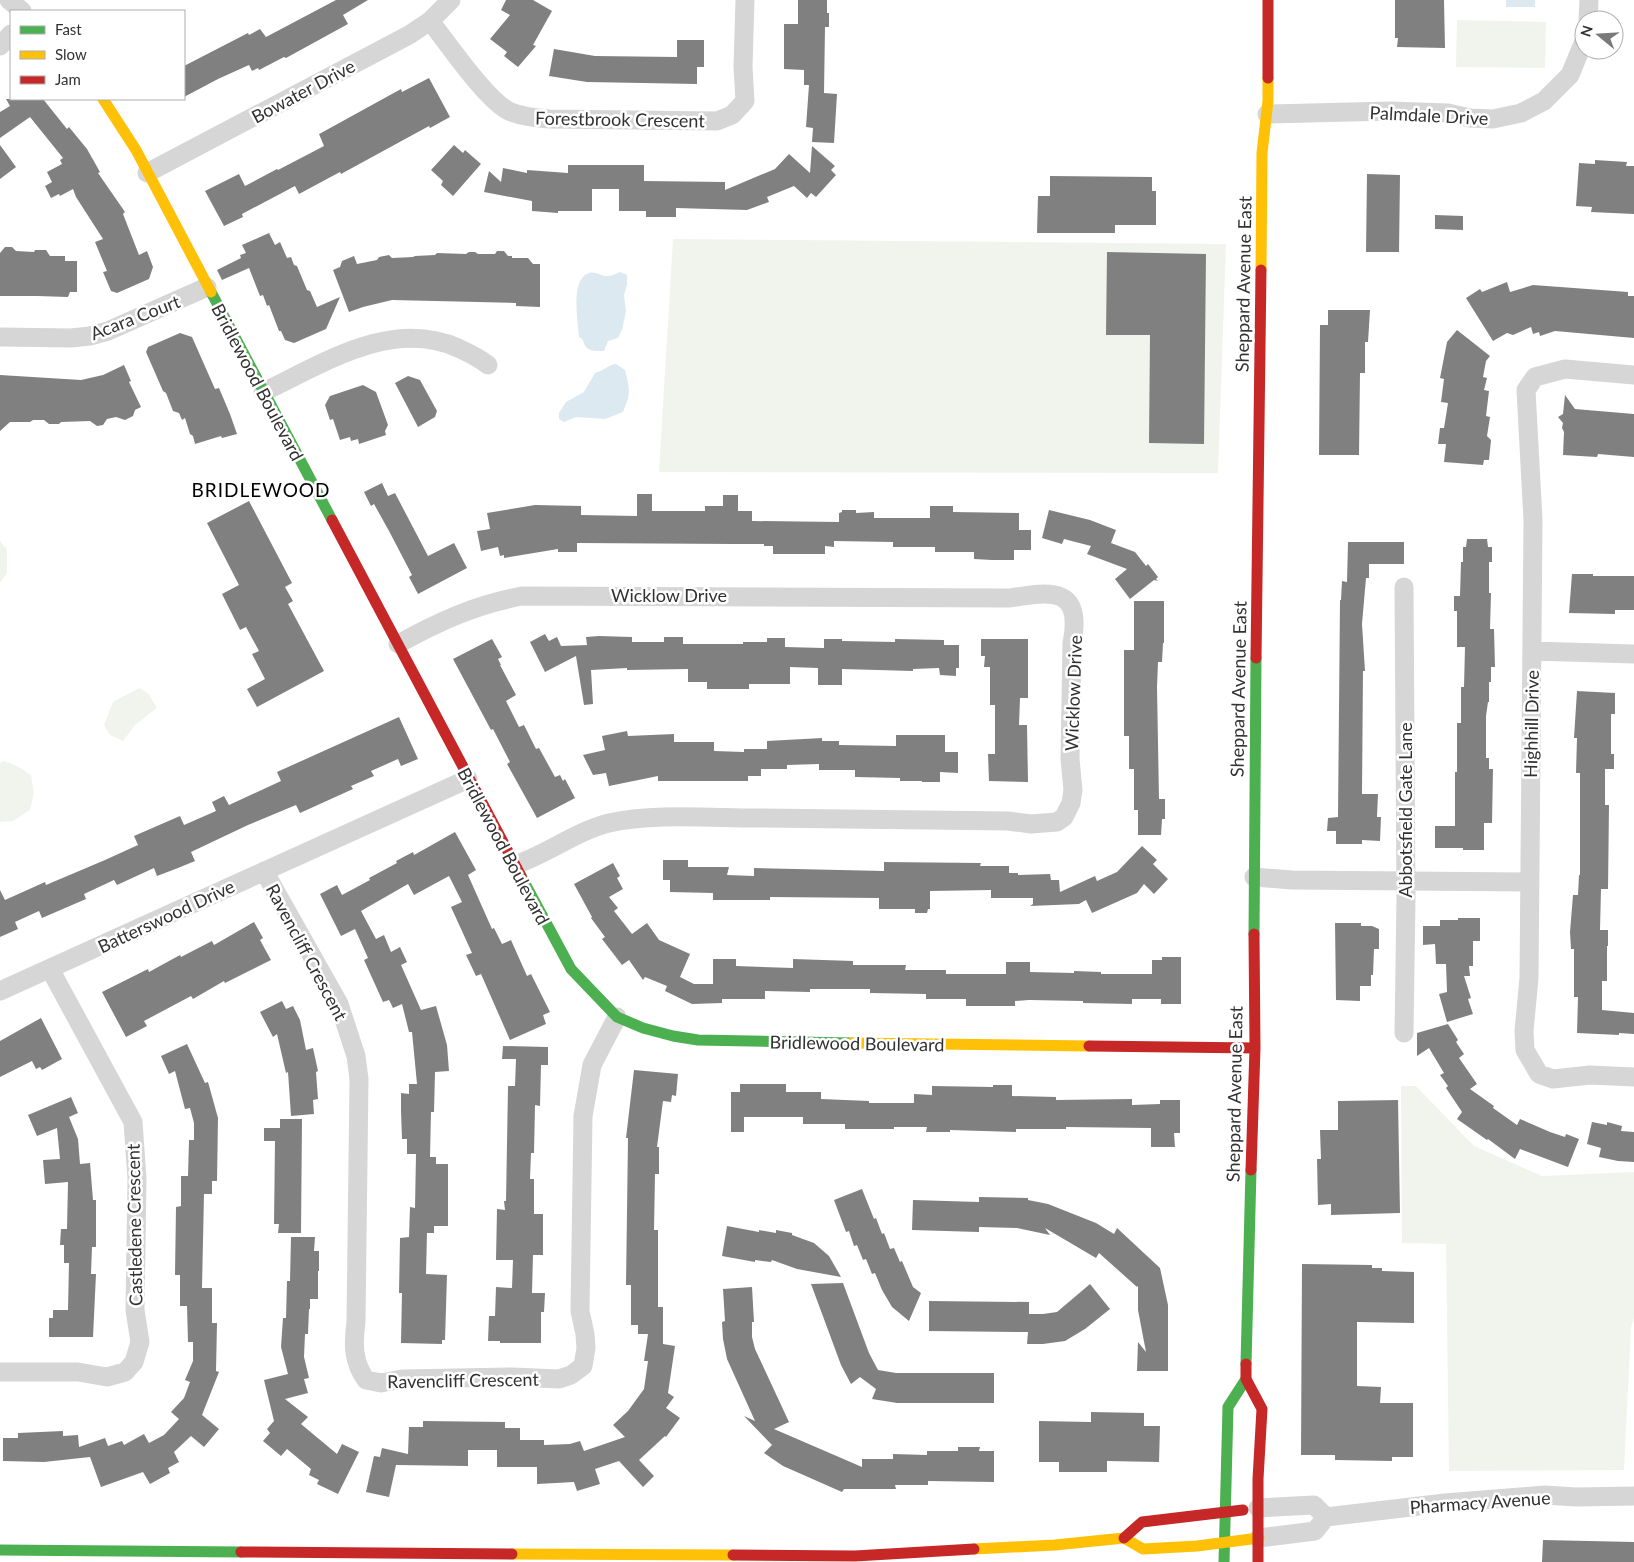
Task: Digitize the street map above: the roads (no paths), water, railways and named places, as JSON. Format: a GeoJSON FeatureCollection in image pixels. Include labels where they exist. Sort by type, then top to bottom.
{"type":"FeatureCollection","features":[{"type":"Feature","properties":{"kind":"street"},"geometry":{"type":"LineString","coordinates":[[9,0],[21,10]]}},
{"type":"Feature","properties":{"kind":"street","name":"Bowater Drive"},"geometry":{"type":"LineString","coordinates":[[147,173],[365,59],[430,21],[451,0]]}},
{"type":"Feature","properties":{"kind":"street","name":"Forestbrook Crescent"},"geometry":{"type":"LineString","coordinates":[[430,21],[493,100],[510,112],[528,117],[549,119],[717,121],[732,115],[745,101],[743,67],[745,0]]}},
{"type":"Feature","properties":{"kind":"street","name":"Sheppard Avenue East"},"geometry":{"type":"LineString","coordinates":[[1258,1562],[1262,1409],[1246,1379],[1254,1048],[1254,877],[1262,153],[1267,114],[1268,0]]}},
{"type":"Feature","properties":{"kind":"street"},"geometry":{"type":"LineString","coordinates":[[0,46],[10,35]]}},
{"type":"Feature","properties":{"kind":"street","name":"Palmdale Drive"},"geometry":{"type":"LineString","coordinates":[[1267,114],[1391,111],[1494,119],[1521,113],[1544,101],[1570,75],[1576,60]]}},
{"type":"Feature","properties":{"kind":"street","name":"Bridlewood Boulevard"},"geometry":{"type":"LineString","coordinates":[[104,100],[118,120],[147,173],[468,779],[571,969],[590,991],[617,1017],[643,1028],[698,1040],[1254,1048]]}},
{"type":"Feature","properties":{"kind":"street","name":"Acara Court"},"geometry":{"type":"LineString","coordinates":[[0,337],[71,338],[90,336],[108,331],[207,287]]}},
{"type":"Feature","properties":{"kind":"street"},"geometry":{"type":"LineString","coordinates":[[263,392],[359,347],[389,339],[430,340],[449,344],[478,357],[488,365]]}},
{"type":"Feature","properties":{"kind":"street","name":"Highhill Drive"},"geometry":{"type":"LineString","coordinates":[[1634,375],[1565,368],[1535,377],[1526,390],[1533,520],[1529,978],[1524,1031],[1525,1050],[1539,1074],[1553,1079],[1590,1075],[1634,1077]]}},
{"type":"Feature","properties":{"kind":"street","name":"Abbotsfield Gate Lane"},"geometry":{"type":"LineString","coordinates":[[1404,587],[1404,1033]]}},
{"type":"Feature","properties":{"kind":"street","name":"Wicklow Drive"},"geometry":{"type":"LineString","coordinates":[[398,644],[468,610],[495,601],[522,596],[1010,598],[1044,592],[1059,595],[1070,604],[1076,625],[1072,643],[1070,759],[1073,790],[1071,803],[1064,816],[1056,822],[1031,824],[1008,822],[684,817],[628,820],[608,823],[594,828],[534,858],[515,865]]}},
{"type":"Feature","properties":{"kind":"street"},"geometry":{"type":"LineString","coordinates":[[1532,651],[1634,654]]}},
{"type":"Feature","properties":{"kind":"street","name":"Batterswood Drive"},"geometry":{"type":"LineString","coordinates":[[0,991],[468,779]]}},
{"type":"Feature","properties":{"kind":"street","name":"Ravencliff Crescent"},"geometry":{"type":"LineString","coordinates":[[264,871],[339,1004],[356,1056],[359,1079],[354,1351],[359,1369],[366,1380],[381,1382],[402,1379],[513,1377],[559,1379],[571,1375],[583,1366],[586,1348],[580,1311],[583,1116],[592,1065],[617,1017]]}},
{"type":"Feature","properties":{"kind":"street"},"geometry":{"type":"LineString","coordinates":[[1254,877],[1292,880],[1530,882]]}},
{"type":"Feature","properties":{"kind":"street","name":"Castledene Crescent"},"geometry":{"type":"LineString","coordinates":[[0,1372],[78,1372],[106,1377],[124,1372],[134,1362],[140,1342],[135,1310],[137,1178],[132,1122],[50,969]]}},
{"type":"Feature","properties":{"kind":"street"},"geometry":{"type":"LineString","coordinates":[[1224,1562],[1228,1407],[1246,1379]]}},
{"type":"Feature","properties":{"kind":"street","name":"Pharmacy Avenue"},"geometry":{"type":"LineString","coordinates":[[1326,1517],[1444,1503],[1545,1495],[1576,1497],[1634,1496]]}},
{"type":"Feature","properties":{"kind":"street"},"geometry":{"type":"LineString","coordinates":[[0,1550],[855,1556],[1054,1545],[1124,1538],[1143,1549],[1225,1542],[1315,1531],[1326,1517],[1314,1505],[1258,1508],[1142,1522],[1124,1538]]}},
{"type":"Feature","properties":{"kind":"district","name":"BRIDLEWOOD"},"geometry":{"type":"Point","coordinates":[261,489]}}]}
